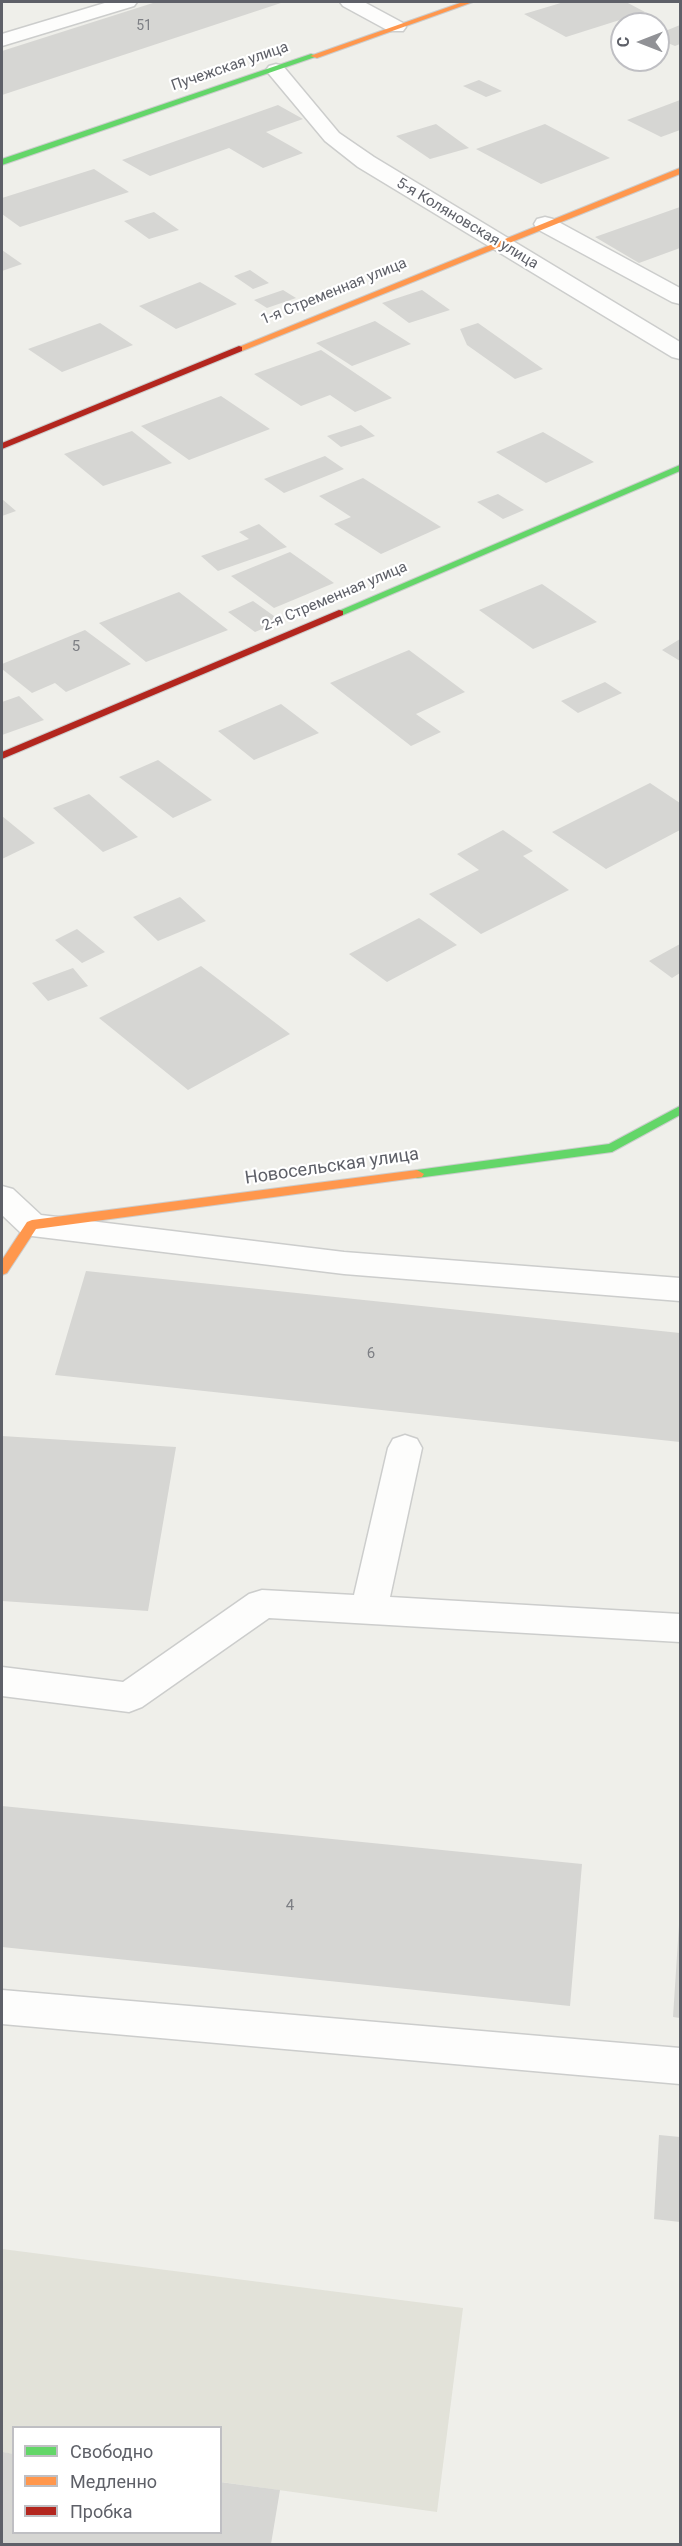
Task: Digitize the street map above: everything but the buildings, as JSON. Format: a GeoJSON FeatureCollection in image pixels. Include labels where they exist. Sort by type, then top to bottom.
{"type":"FeatureCollection","features":[{"type":"Feature","properties":{"kind":"street","name":"Пучежская улица"},"geometry":{"type":"LineString","coordinates":[[2,162],[469,2]]}},
{"type":"Feature","properties":{"kind":"street","name":"1-я Стременная улица"},"geometry":{"type":"LineString","coordinates":[[2,446],[497,243],[681,171]]}},
{"type":"Feature","properties":{"kind":"street","name":"2-я Стременная улица"},"geometry":{"type":"LineString","coordinates":[[2,756],[681,468]]}},
{"type":"Feature","properties":{"kind":"street","name":"Новосельская улица"},"geometry":{"type":"LineString","coordinates":[[32,1225],[612,1148],[681,1110]]}},
{"type":"Feature","properties":{"kind":"street"},"geometry":{"type":"LineString","coordinates":[[2,1270],[32,1225]]}},
{"type":"Feature","properties":{"kind":"lane"},"geometry":{"type":"LineString","coordinates":[[2,40],[127,2]]}},
{"type":"Feature","properties":{"kind":"lane"},"geometry":{"type":"LineString","coordinates":[[350,2],[396,27]]}},
{"type":"Feature","properties":{"kind":"lane","name":"5-я Коляновская улица"},"geometry":{"type":"LineString","coordinates":[[276,70],[332,137],[366,162],[681,352]]}},
{"type":"Feature","properties":{"kind":"lane"},"geometry":{"type":"LineString","coordinates":[[545,224],[681,297]]}},
{"type":"Feature","properties":{"kind":"lane"},"geometry":{"type":"LineString","coordinates":[[627,320],[681,297]]}},
{"type":"Feature","properties":{"kind":"lane"},"geometry":{"type":"LineString","coordinates":[[2,1197],[32,1225],[344,1263],[681,1290]]}},
{"type":"Feature","properties":{"kind":"lane"},"geometry":{"type":"LineString","coordinates":[[369,1610],[405,1448]]}},
{"type":"Feature","properties":{"kind":"lane"},"geometry":{"type":"LineString","coordinates":[[2,1682],[129,1697],[262,1604],[681,1628]]}},
{"type":"Feature","properties":{"kind":"lane"},"geometry":{"type":"LineString","coordinates":[[2,2007],[681,2066]]}},
{"type":"Feature","properties":{"kind":"shaded area"},"geometry":{"type":"Polygon","coordinates":[[[2,2249],[463,2308],[437,2512],[222,2482],[222,2426],[12,2426],[12,2454],[2,2452],[2,2249]]]}},
{"type":"Feature","properties":{"kind":"traffic: fast"},"geometry":{"type":"LineString","coordinates":[[2,162],[314,56]]}},
{"type":"Feature","properties":{"kind":"traffic: fast"},"geometry":{"type":"LineString","coordinates":[[339,613],[680,468]]}},
{"type":"Feature","properties":{"kind":"traffic: fast"},"geometry":{"type":"LineString","coordinates":[[417,1174],[612,1148],[680,1110]]}},
{"type":"Feature","properties":{"kind":"traffic: slow"},"geometry":{"type":"LineString","coordinates":[[314,56],[469,2]]}},
{"type":"Feature","properties":{"kind":"traffic: slow"},"geometry":{"type":"LineString","coordinates":[[239,349],[680,171]]}},
{"type":"Feature","properties":{"kind":"traffic: slow"},"geometry":{"type":"LineString","coordinates":[[2,1270],[32,1225],[417,1174]]}},
{"type":"Feature","properties":{"kind":"traffic: jam"},"geometry":{"type":"LineString","coordinates":[[2,446],[239,349]]}},
{"type":"Feature","properties":{"kind":"traffic: jam"},"geometry":{"type":"LineString","coordinates":[[2,756],[339,613]]}}]}
